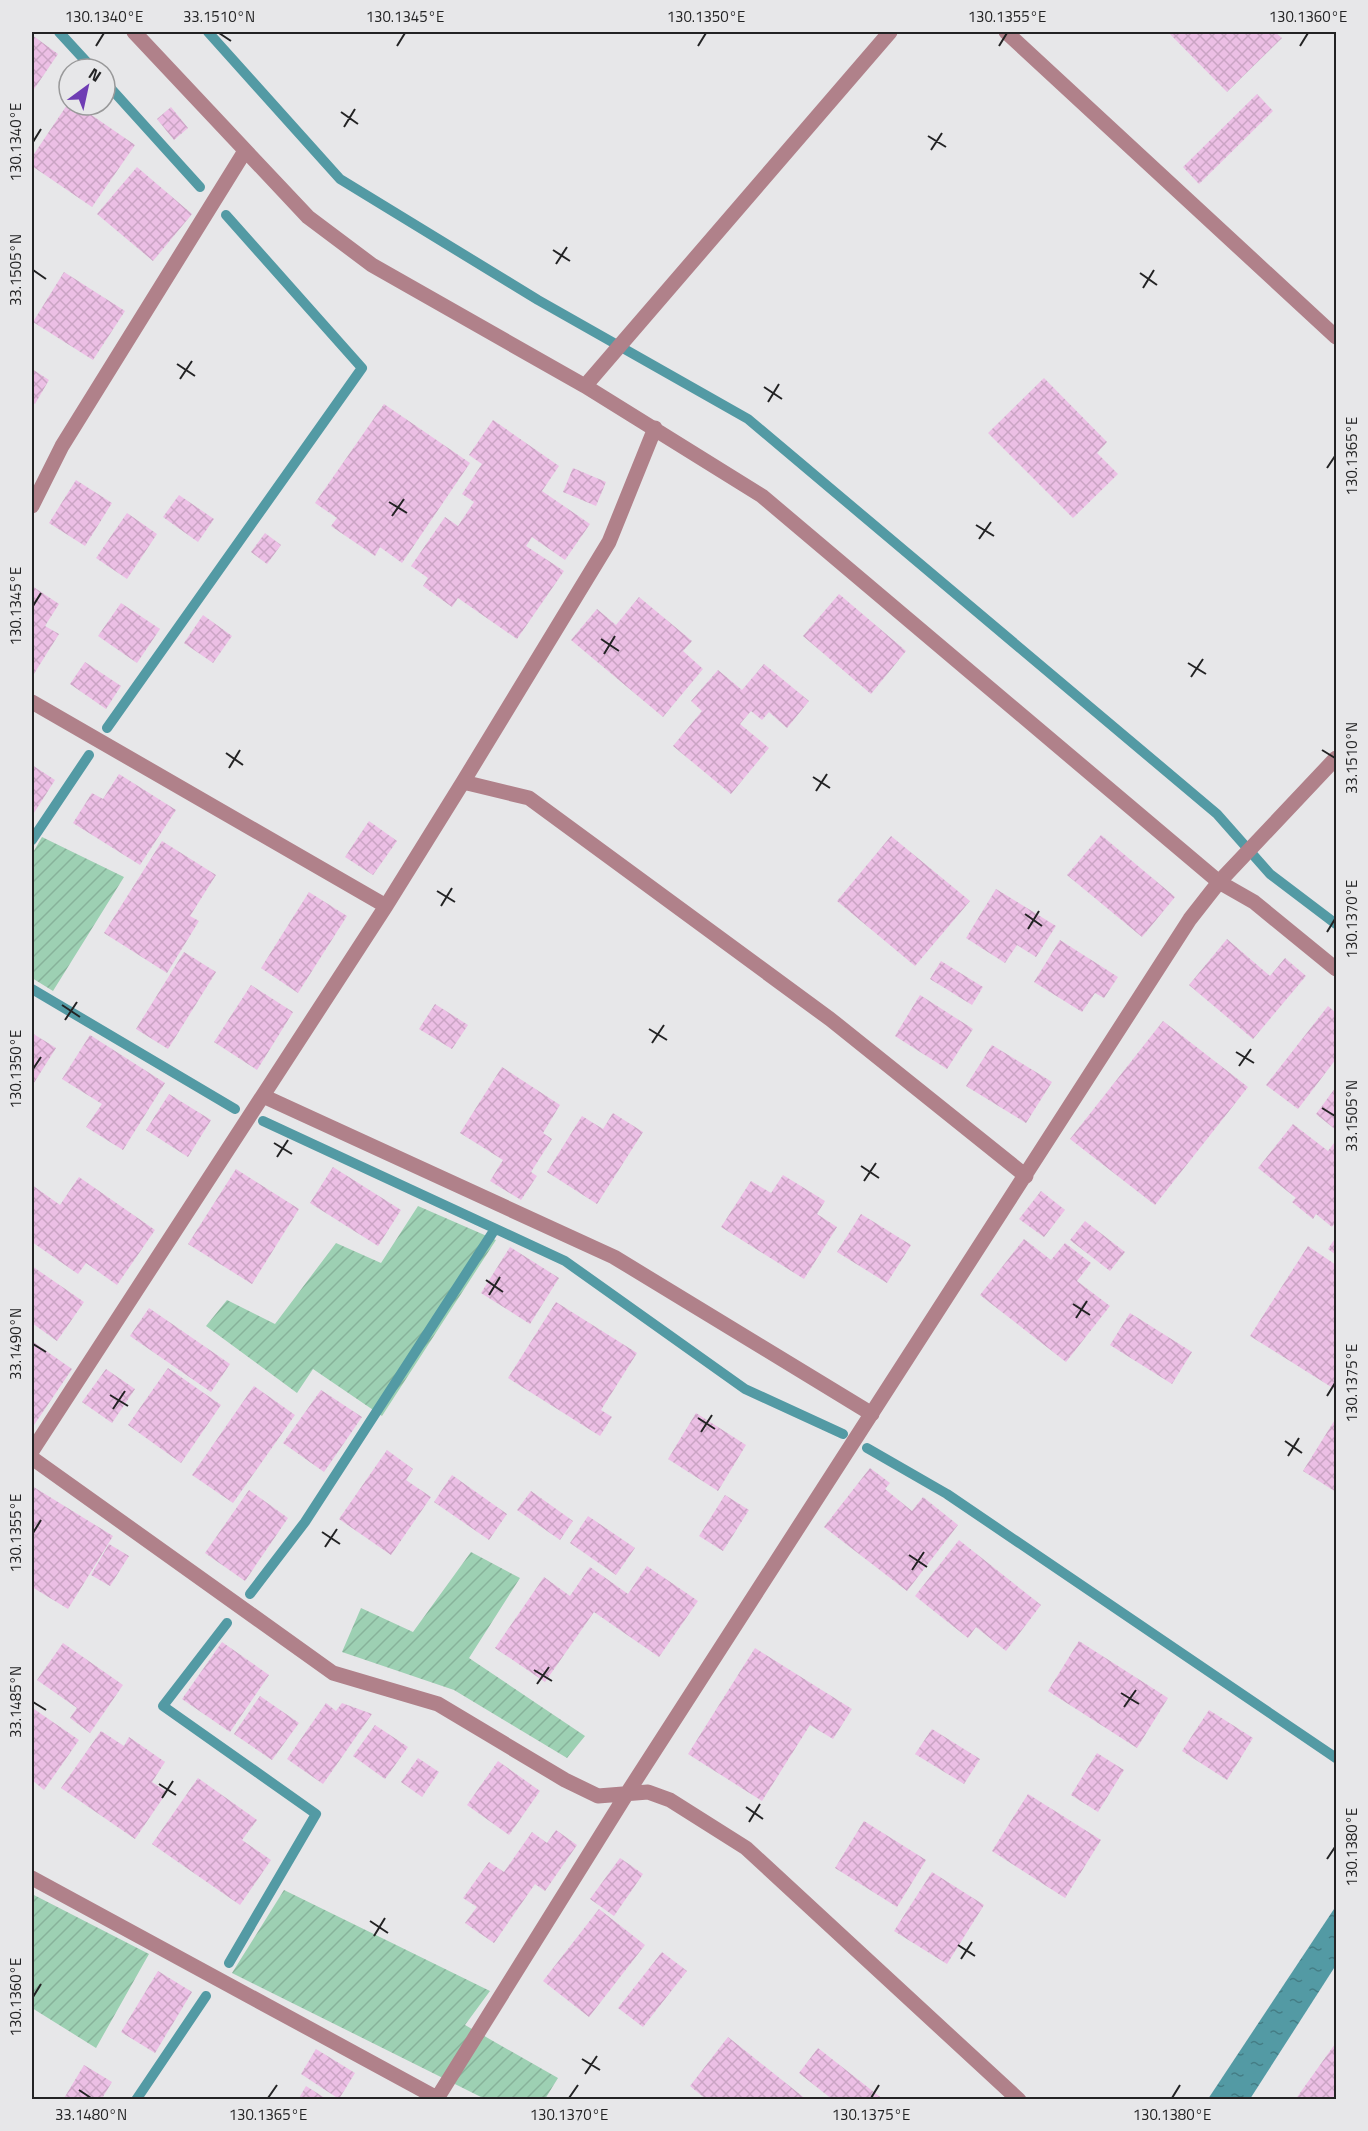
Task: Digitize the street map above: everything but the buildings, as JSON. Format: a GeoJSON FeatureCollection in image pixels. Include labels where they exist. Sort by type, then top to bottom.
{"type":"FeatureCollection","features":[{"type":"Feature","properties":{"kind":"street"},"geometry":{"type":"LineString","coordinates":[[134,32],[308,217],[372,265],[585,386],[762,496],[1219,882],[1254,902],[1336,969]]}},
{"type":"Feature","properties":{"kind":"street"},"geometry":{"type":"LineString","coordinates":[[585,386],[890,32]]}},
{"type":"Feature","properties":{"kind":"street"},"geometry":{"type":"LineString","coordinates":[[1006,32],[1336,337]]}},
{"type":"Feature","properties":{"kind":"street"},"geometry":{"type":"LineString","coordinates":[[32,506],[62,447],[245,151]]}},
{"type":"Feature","properties":{"kind":"street"},"geometry":{"type":"LineString","coordinates":[[32,1451],[386,906],[463,782],[609,542],[655,428]]}},
{"type":"Feature","properties":{"kind":"street"},"geometry":{"type":"LineString","coordinates":[[32,702],[386,906]]}},
{"type":"Feature","properties":{"kind":"street"},"geometry":{"type":"LineString","coordinates":[[32,1878],[436,2099],[626,1796],[1190,919],[1219,882],[1336,758]]}},
{"type":"Feature","properties":{"kind":"street"},"geometry":{"type":"LineString","coordinates":[[463,782],[529,798],[830,1019],[1026,1176]]}},
{"type":"Feature","properties":{"kind":"street"},"geometry":{"type":"LineString","coordinates":[[263,1096],[614,1257],[872,1414]]}},
{"type":"Feature","properties":{"kind":"street"},"geometry":{"type":"LineString","coordinates":[[32,1458],[333,1673],[438,1704],[573,1784],[598,1796],[626,1796],[648,1792],[670,1800],[746,1848],[1018,2100]]}},
{"type":"Feature","properties":{"kind":"green space"},"geometry":{"type":"Polygon","coordinates":[[[42,837],[124,877],[53,991],[32,978],[32,854],[42,837]]]}},
{"type":"Feature","properties":{"kind":"green space"},"geometry":{"type":"Polygon","coordinates":[[[418,1206],[496,1240],[382,1416],[313,1369],[297,1393],[206,1326],[227,1300],[275,1324],[336,1243],[381,1263],[418,1206]]]}},
{"type":"Feature","properties":{"kind":"green space"},"geometry":{"type":"Polygon","coordinates":[[[471,1552],[520,1578],[469,1658],[585,1736],[567,1758],[454,1690],[342,1652],[361,1608],[413,1632],[471,1552]]]}},
{"type":"Feature","properties":{"kind":"green space"},"geometry":{"type":"Polygon","coordinates":[[[284,1890],[490,1991],[465,2025],[558,2078],[545,2099],[485,2099],[232,1973],[284,1890]]]}},
{"type":"Feature","properties":{"kind":"green space"},"geometry":{"type":"Polygon","coordinates":[[[32,1894],[149,1954],[96,2048],[32,2008],[32,1894]]]}},
{"type":"Feature","properties":{"kind":"water"},"geometry":{"type":"Polygon","coordinates":[[[1336,1906],[1336,1965],[1250,2099],[1208,2099],[1336,1906]]]}},
{"type":"Feature","properties":{"kind":"waterway"},"geometry":{"type":"LineString","coordinates":[[59,32],[82,57]]}},
{"type":"Feature","properties":{"kind":"waterway"},"geometry":{"type":"LineString","coordinates":[[208,32],[340,179],[538,300],[748,419],[1217,814],[1270,874],[1336,924]]}},
{"type":"Feature","properties":{"kind":"waterway"},"geometry":{"type":"LineString","coordinates":[[117,95],[200,187]]}},
{"type":"Feature","properties":{"kind":"waterway"},"geometry":{"type":"LineString","coordinates":[[107,728],[362,368],[226,215]]}},
{"type":"Feature","properties":{"kind":"waterway"},"geometry":{"type":"LineString","coordinates":[[32,840],[89,755]]}},
{"type":"Feature","properties":{"kind":"waterway"},"geometry":{"type":"LineString","coordinates":[[32,989],[235,1109]]}},
{"type":"Feature","properties":{"kind":"waterway"},"geometry":{"type":"LineString","coordinates":[[263,1121],[565,1261],[745,1389],[843,1434]]}},
{"type":"Feature","properties":{"kind":"waterway"},"geometry":{"type":"LineString","coordinates":[[250,1594],[305,1522],[495,1229]]}},
{"type":"Feature","properties":{"kind":"waterway"},"geometry":{"type":"LineString","coordinates":[[867,1448],[947,1494],[1336,1758]]}},
{"type":"Feature","properties":{"kind":"waterway"},"geometry":{"type":"LineString","coordinates":[[227,1623],[163,1706],[316,1814],[229,1963]]}},
{"type":"Feature","properties":{"kind":"waterway"},"geometry":{"type":"LineString","coordinates":[[136,2100],[206,1996]]}}]}
